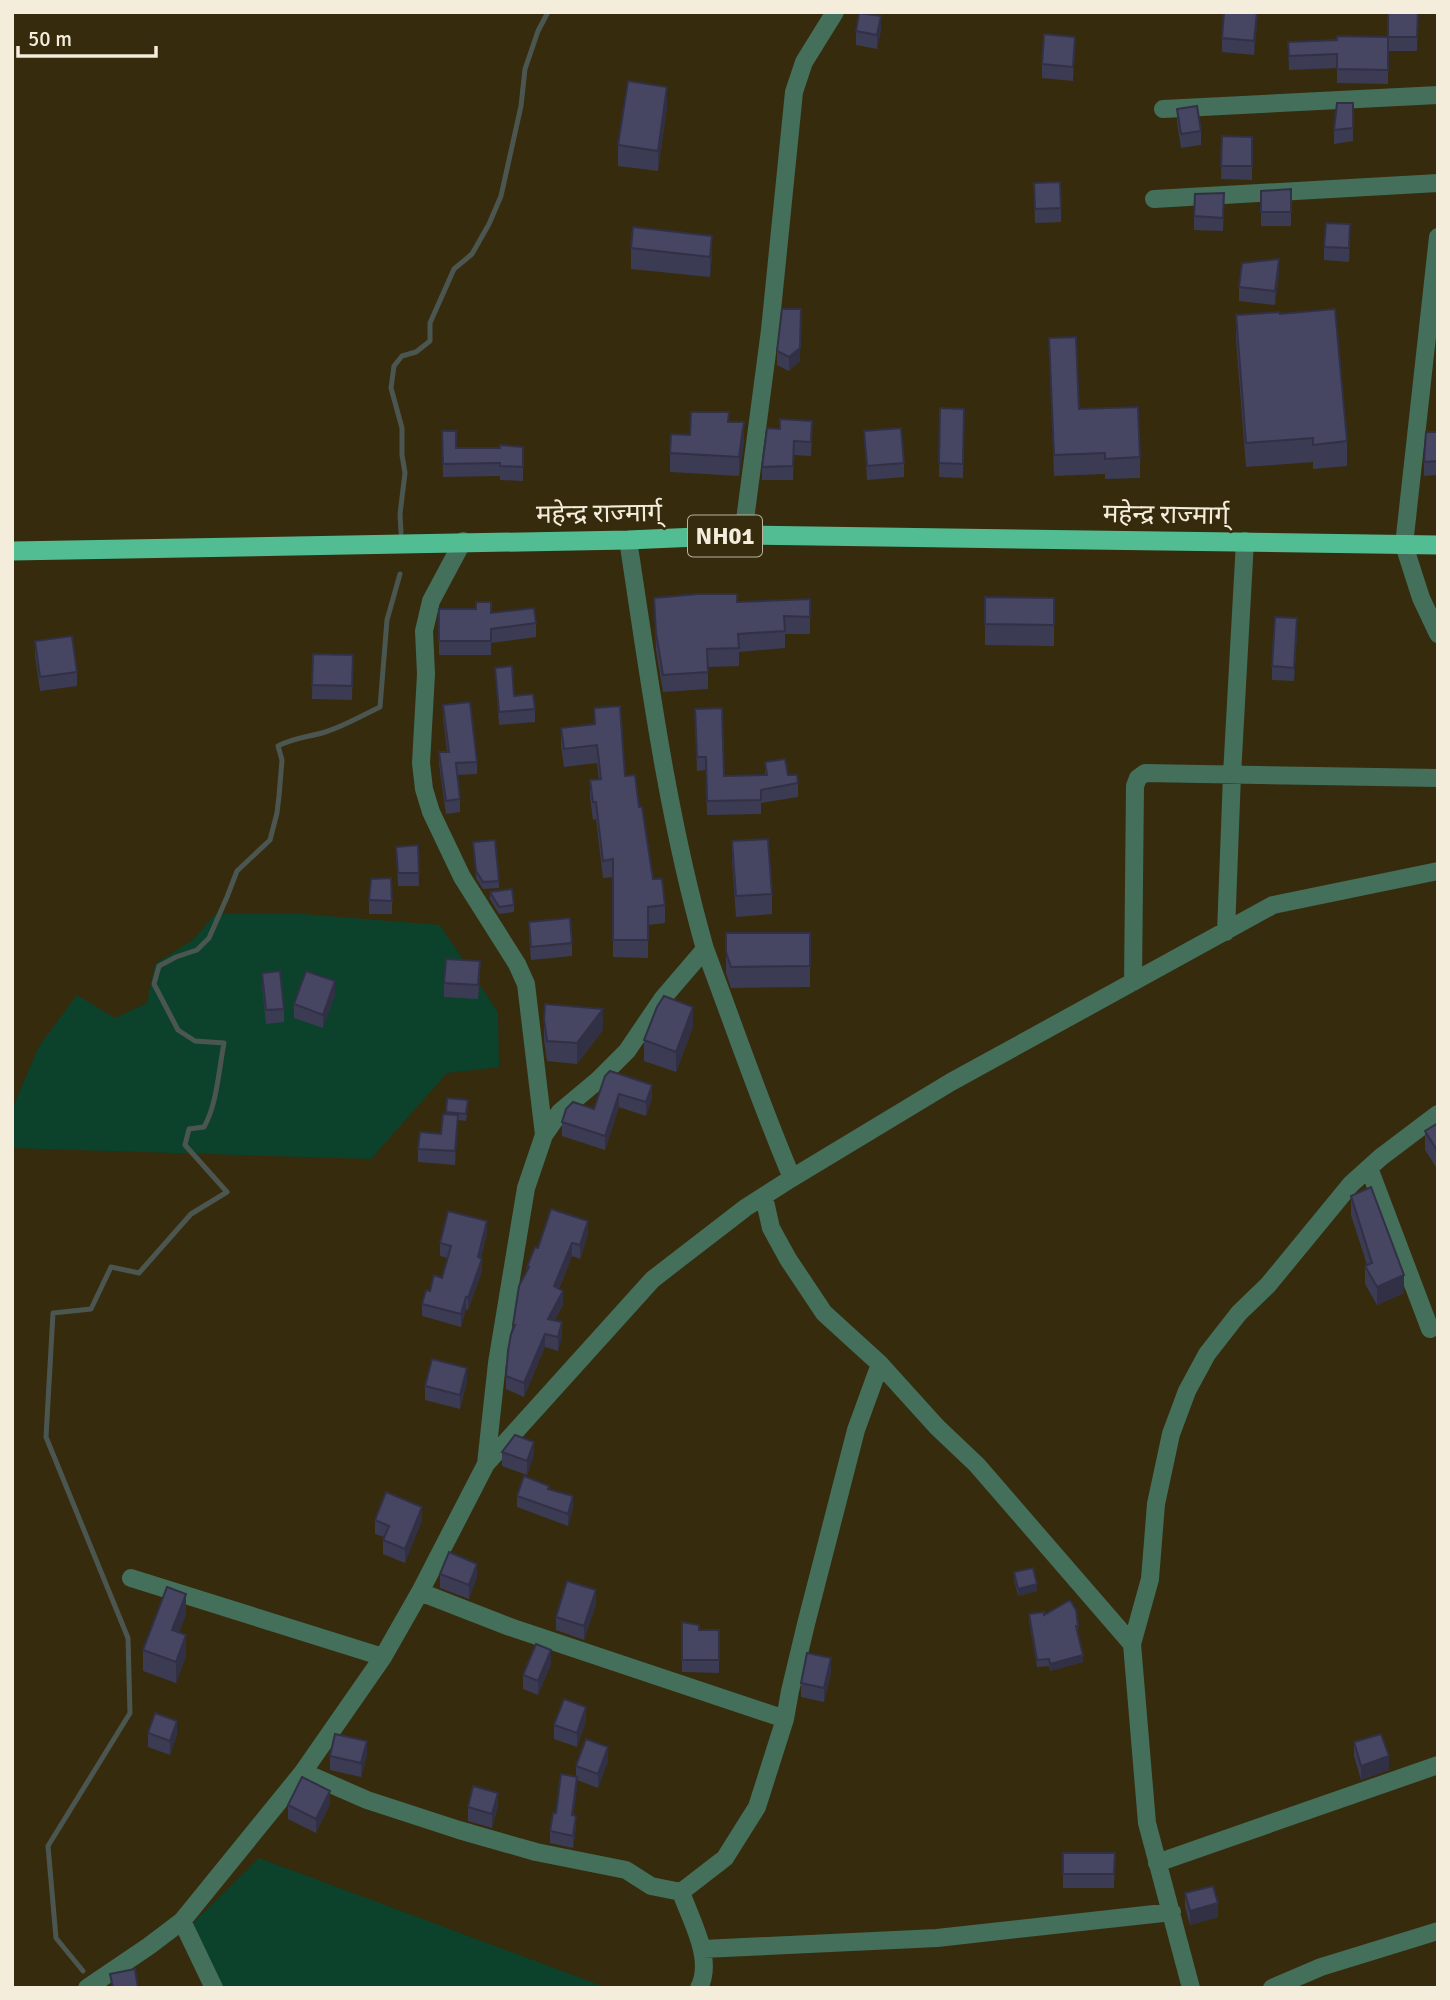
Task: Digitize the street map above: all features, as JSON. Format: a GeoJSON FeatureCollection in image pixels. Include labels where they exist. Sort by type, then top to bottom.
{"type":"FeatureCollection","features":[{"type":"Feature","properties":{"kind":"highway","name":"महेन्द्र राज्मार्ग्"},"geometry":{"type":"LineString","coordinates":[[12,551],[628,540],[743,535],[1438,545]]}},
{"type":"Feature","properties":{"kind":"street"},"geometry":{"type":"LineString","coordinates":[[743,535],[768,344],[794,92],[804,62],[835,12]]}},
{"type":"Feature","properties":{"kind":"street"},"geometry":{"type":"LineString","coordinates":[[1163,109],[1438,95]]}},
{"type":"Feature","properties":{"kind":"street"},"geometry":{"type":"LineString","coordinates":[[1154,199],[1438,183]]}},
{"type":"Feature","properties":{"kind":"street"},"geometry":{"type":"LineString","coordinates":[[1438,237],[1404,545],[1421,598],[1438,634]]}},
{"type":"Feature","properties":{"kind":"street"},"geometry":{"type":"LineString","coordinates":[[628,540],[659,744],[705,949],[792,1178]]}},
{"type":"Feature","properties":{"kind":"street"},"geometry":{"type":"LineString","coordinates":[[463,541],[431,601],[424,631],[426,674],[421,764],[424,789],[431,812],[462,877],[517,964],[526,984],[544,1135]]}},
{"type":"Feature","properties":{"kind":"street"},"geometry":{"type":"LineString","coordinates":[[1226,932],[1245,541]]}},
{"type":"Feature","properties":{"kind":"street"},"geometry":{"type":"LineString","coordinates":[[1133,982],[1135,786],[1138,778],[1145,773],[1438,778]]}},
{"type":"Feature","properties":{"kind":"street"},"geometry":{"type":"LineString","coordinates":[[87,1988],[149,1947],[182,1921],[303,1772],[383,1657],[486,1464],[653,1279],[745,1208],[950,1082],[1273,905],[1438,870]]}},
{"type":"Feature","properties":{"kind":"street"},"geometry":{"type":"LineString","coordinates":[[486,1464],[497,1363],[526,1188],[544,1135],[561,1112],[597,1082],[627,1051],[663,998],[705,949]]}},
{"type":"Feature","properties":{"kind":"street"},"geometry":{"type":"LineString","coordinates":[[1191,1988],[1147,1823],[1132,1644],[1150,1579],[1156,1504],[1171,1434],[1187,1391],[1207,1354],[1239,1313],[1268,1285],[1351,1184],[1381,1157],[1438,1115]]}},
{"type":"Feature","properties":{"kind":"street"},"geometry":{"type":"LineString","coordinates":[[1369,1168],[1430,1329]]}},
{"type":"Feature","properties":{"kind":"street"},"geometry":{"type":"LineString","coordinates":[[764,1197],[771,1228],[824,1313],[880,1364],[937,1427],[977,1465],[1132,1644]]}},
{"type":"Feature","properties":{"kind":"street"},"geometry":{"type":"LineString","coordinates":[[303,1772],[367,1800],[459,1830],[536,1852],[626,1870],[651,1886],[681,1892],[725,1858],[757,1807],[785,1719],[856,1430],[880,1364]]}},
{"type":"Feature","properties":{"kind":"street"},"geometry":{"type":"LineString","coordinates":[[131,1578],[383,1657]]}},
{"type":"Feature","properties":{"kind":"street"},"geometry":{"type":"LineString","coordinates":[[420,1592],[510,1628],[785,1719]]}},
{"type":"Feature","properties":{"kind":"street"},"geometry":{"type":"LineString","coordinates":[[1157,1863],[1438,1765]]}},
{"type":"Feature","properties":{"kind":"street"},"geometry":{"type":"LineString","coordinates":[[681,1892],[703,1949],[705,1960],[699,1988]]}},
{"type":"Feature","properties":{"kind":"street"},"geometry":{"type":"LineString","coordinates":[[703,1949],[937,1938],[1172,1912]]}},
{"type":"Feature","properties":{"kind":"street"},"geometry":{"type":"LineString","coordinates":[[182,1921],[214,1988]]}},
{"type":"Feature","properties":{"kind":"street"},"geometry":{"type":"LineString","coordinates":[[1272,1988],[1321,1967],[1438,1931]]}},
{"type":"Feature","properties":{"kind":"green space"},"geometry":{"type":"Polygon","coordinates":[[[215,914],[303,914],[440,925],[498,1012],[499,1067],[447,1073],[371,1159],[12,1148],[12,1109],[39,1046],[77,995],[115,1018],[147,1003],[155,964],[194,939],[215,914]]]}},
{"type":"Feature","properties":{"kind":"green space"},"geometry":{"type":"Polygon","coordinates":[[[259,1858],[608,1988],[218,1988],[190,1926],[259,1858]]]}},
{"type":"Feature","properties":{"kind":"building"},"geometry":{"type":"Polygon","coordinates":[[[1224,12],[1257,12],[1254,41],[1222,38],[1224,12]]]}},
{"type":"Feature","properties":{"kind":"building"},"geometry":{"type":"Polygon","coordinates":[[[1388,12],[1418,12],[1417,37],[1388,37],[1388,12]]]}},
{"type":"Feature","properties":{"kind":"building"},"geometry":{"type":"Polygon","coordinates":[[[859,13],[881,16],[877,35],[856,31],[859,13]]]}},
{"type":"Feature","properties":{"kind":"building"},"geometry":{"type":"Polygon","coordinates":[[[1044,34],[1075,37],[1073,67],[1042,64],[1044,34]]]}},
{"type":"Feature","properties":{"kind":"building"},"geometry":{"type":"Polygon","coordinates":[[[1337,36],[1388,37],[1388,70],[1337,69],[1337,54],[1289,56],[1288,42],[1337,40],[1337,36]]]}},
{"type":"Feature","properties":{"kind":"building"},"geometry":{"type":"Polygon","coordinates":[[[628,81],[667,87],[658,151],[618,145],[628,81]]]}},
{"type":"Feature","properties":{"kind":"building"},"geometry":{"type":"Polygon","coordinates":[[[1337,103],[1353,103],[1353,128],[1334,130],[1337,103]]]}},
{"type":"Feature","properties":{"kind":"building"},"geometry":{"type":"Polygon","coordinates":[[[1197,106],[1201,131],[1181,134],[1177,109],[1197,106]]]}},
{"type":"Feature","properties":{"kind":"building"},"geometry":{"type":"Polygon","coordinates":[[[1222,136],[1252,137],[1252,166],[1221,166],[1222,136]]]}},
{"type":"Feature","properties":{"kind":"building"},"geometry":{"type":"Polygon","coordinates":[[[1060,182],[1061,208],[1035,209],[1034,183],[1060,182]]]}},
{"type":"Feature","properties":{"kind":"building"},"geometry":{"type":"Polygon","coordinates":[[[1291,189],[1291,212],[1261,212],[1261,191],[1291,189]]]}},
{"type":"Feature","properties":{"kind":"building"},"geometry":{"type":"Polygon","coordinates":[[[1224,193],[1223,218],[1194,216],[1195,194],[1224,193]]]}},
{"type":"Feature","properties":{"kind":"building"},"geometry":{"type":"Polygon","coordinates":[[[1326,223],[1350,224],[1349,248],[1324,247],[1326,223]]]}},
{"type":"Feature","properties":{"kind":"building"},"geometry":{"type":"Polygon","coordinates":[[[633,227],[712,236],[710,257],[631,248],[633,227]]]}},
{"type":"Feature","properties":{"kind":"building"},"geometry":{"type":"Polygon","coordinates":[[[1279,259],[1275,291],[1239,287],[1242,263],[1279,259]]]}},
{"type":"Feature","properties":{"kind":"building"},"geometry":{"type":"Polygon","coordinates":[[[782,309],[801,309],[800,348],[789,357],[777,351],[782,309]]]}},
{"type":"Feature","properties":{"kind":"building"},"geometry":{"type":"Polygon","coordinates":[[[1335,309],[1347,441],[1313,445],[1313,438],[1246,443],[1236,315],[1335,309]]]}},
{"type":"Feature","properties":{"kind":"building"},"geometry":{"type":"Polygon","coordinates":[[[1076,337],[1079,409],[1138,407],[1140,457],[1105,459],[1105,453],[1054,455],[1049,338],[1076,337]]]}},
{"type":"Feature","properties":{"kind":"building"},"geometry":{"type":"Polygon","coordinates":[[[940,408],[964,409],[963,464],[939,463],[940,408]]]}},
{"type":"Feature","properties":{"kind":"building"},"geometry":{"type":"Polygon","coordinates":[[[691,412],[729,412],[728,422],[744,422],[739,457],[670,453],[671,434],[690,435],[691,412]]]}},
{"type":"Feature","properties":{"kind":"building"},"geometry":{"type":"Polygon","coordinates":[[[780,419],[812,421],[811,442],[794,441],[793,466],[762,467],[767,428],[780,429],[780,419]]]}},
{"type":"Feature","properties":{"kind":"building"},"geometry":{"type":"Polygon","coordinates":[[[901,428],[904,463],[867,466],[864,431],[901,428]]]}},
{"type":"Feature","properties":{"kind":"building"},"geometry":{"type":"Polygon","coordinates":[[[442,431],[456,431],[456,448],[500,448],[500,445],[523,447],[523,467],[500,466],[500,463],[443,464],[442,431]]]}},
{"type":"Feature","properties":{"kind":"building"},"geometry":{"type":"Polygon","coordinates":[[[1426,432],[1438,432],[1438,461],[1424,462],[1426,432]]]}},
{"type":"Feature","properties":{"kind":"building"},"geometry":{"type":"Polygon","coordinates":[[[737,594],[737,602],[810,599],[810,617],[784,616],[785,631],[738,634],[739,648],[707,649],[708,672],[663,675],[654,598],[737,594]]]}},
{"type":"Feature","properties":{"kind":"building"},"geometry":{"type":"Polygon","coordinates":[[[985,597],[1054,598],[1054,625],[985,624],[985,597]]]}},
{"type":"Feature","properties":{"kind":"building"},"geometry":{"type":"Polygon","coordinates":[[[476,602],[491,602],[491,613],[534,608],[536,623],[491,629],[491,641],[439,641],[439,609],[476,609],[476,602]]]}},
{"type":"Feature","properties":{"kind":"building"},"geometry":{"type":"Polygon","coordinates":[[[1275,617],[1297,618],[1294,668],[1272,666],[1275,617]]]}},
{"type":"Feature","properties":{"kind":"building"},"geometry":{"type":"Polygon","coordinates":[[[72,636],[77,672],[40,677],[35,641],[72,636]]]}},
{"type":"Feature","properties":{"kind":"building"},"geometry":{"type":"Polygon","coordinates":[[[313,654],[353,655],[352,686],[312,685],[313,654]]]}},
{"type":"Feature","properties":{"kind":"building"},"geometry":{"type":"Polygon","coordinates":[[[512,666],[514,696],[533,694],[535,709],[499,712],[495,668],[512,666]]]}},
{"type":"Feature","properties":{"kind":"building"},"geometry":{"type":"Polygon","coordinates":[[[470,702],[477,762],[456,763],[460,799],[446,801],[439,752],[449,752],[443,705],[470,702]]]}},
{"type":"Feature","properties":{"kind":"building"},"geometry":{"type":"Polygon","coordinates":[[[620,706],[625,776],[635,775],[653,879],[662,879],[665,905],[648,907],[648,940],[613,940],[613,859],[603,861],[596,802],[593,802],[590,780],[601,779],[597,745],[564,749],[561,728],[595,724],[594,708],[620,706]]]}},
{"type":"Feature","properties":{"kind":"building"},"geometry":{"type":"Polygon","coordinates":[[[722,708],[724,776],[767,775],[765,762],[785,759],[788,775],[797,775],[798,783],[761,790],[761,800],[707,801],[706,757],[697,757],[695,709],[722,708]]]}},
{"type":"Feature","properties":{"kind":"building"},"geometry":{"type":"Polygon","coordinates":[[[768,839],[772,894],[736,896],[732,841],[768,839]]]}},
{"type":"Feature","properties":{"kind":"building"},"geometry":{"type":"Polygon","coordinates":[[[495,840],[499,881],[483,882],[476,871],[473,842],[495,840]]]}},
{"type":"Feature","properties":{"kind":"building"},"geometry":{"type":"Polygon","coordinates":[[[418,845],[419,873],[398,873],[396,847],[418,845]]]}},
{"type":"Feature","properties":{"kind":"building"},"geometry":{"type":"Polygon","coordinates":[[[391,878],[392,901],[369,900],[371,879],[391,878]]]}},
{"type":"Feature","properties":{"kind":"building"},"geometry":{"type":"Polygon","coordinates":[[[512,889],[514,905],[499,907],[490,892],[512,889]]]}},
{"type":"Feature","properties":{"kind":"building"},"geometry":{"type":"Polygon","coordinates":[[[570,918],[572,943],[531,947],[529,922],[570,918]]]}},
{"type":"Feature","properties":{"kind":"building"},"geometry":{"type":"Polygon","coordinates":[[[726,933],[810,933],[810,966],[731,967],[726,952],[726,933]]]}},
{"type":"Feature","properties":{"kind":"building"},"geometry":{"type":"Polygon","coordinates":[[[446,959],[480,961],[478,985],[444,983],[446,959]]]}},
{"type":"Feature","properties":{"kind":"building"},"geometry":{"type":"Polygon","coordinates":[[[280,971],[284,1009],[266,1010],[262,973],[280,971]]]}},
{"type":"Feature","properties":{"kind":"building"},"geometry":{"type":"Polygon","coordinates":[[[306,971],[335,981],[323,1015],[294,1004],[306,971]]]}},
{"type":"Feature","properties":{"kind":"building"},"geometry":{"type":"Polygon","coordinates":[[[664,996],[693,1007],[676,1052],[644,1040],[664,996]]]}},
{"type":"Feature","properties":{"kind":"building"},"geometry":{"type":"Polygon","coordinates":[[[545,1004],[603,1009],[577,1043],[547,1041],[545,1004]]]}},
{"type":"Feature","properties":{"kind":"building"},"geometry":{"type":"Polygon","coordinates":[[[610,1071],[652,1085],[646,1102],[619,1094],[605,1136],[562,1122],[566,1109],[573,1102],[594,1109],[605,1076],[610,1071]]]}},
{"type":"Feature","properties":{"kind":"building"},"geometry":{"type":"Polygon","coordinates":[[[447,1098],[468,1100],[466,1114],[446,1112],[447,1098]]]}},
{"type":"Feature","properties":{"kind":"building"},"geometry":{"type":"Polygon","coordinates":[[[443,1114],[458,1115],[455,1151],[418,1149],[420,1132],[441,1134],[443,1114]]]}},
{"type":"Feature","properties":{"kind":"building"},"geometry":{"type":"Polygon","coordinates":[[[1438,1123],[1438,1152],[1425,1131],[1438,1123]]]}},
{"type":"Feature","properties":{"kind":"building"},"geometry":{"type":"Polygon","coordinates":[[[1371,1187],[1404,1275],[1377,1287],[1365,1266],[1372,1263],[1351,1196],[1371,1187]]]}},
{"type":"Feature","properties":{"kind":"building"},"geometry":{"type":"Polygon","coordinates":[[[551,1209],[588,1221],[580,1245],[572,1243],[554,1286],[563,1291],[548,1319],[562,1322],[558,1337],[545,1334],[524,1383],[506,1376],[508,1351],[515,1325],[519,1286],[535,1247],[538,1248],[551,1209]]]}},
{"type":"Feature","properties":{"kind":"building"},"geometry":{"type":"Polygon","coordinates":[[[448,1211],[487,1221],[478,1257],[482,1259],[461,1314],[422,1304],[426,1290],[430,1291],[434,1275],[442,1278],[451,1246],[440,1243],[448,1211]]]}},
{"type":"Feature","properties":{"kind":"building"},"geometry":{"type":"Polygon","coordinates":[[[432,1359],[467,1368],[460,1395],[425,1386],[432,1359]]]}},
{"type":"Feature","properties":{"kind":"building"},"geometry":{"type":"Polygon","coordinates":[[[515,1435],[534,1442],[527,1461],[502,1452],[515,1435]]]}},
{"type":"Feature","properties":{"kind":"building"},"geometry":{"type":"Polygon","coordinates":[[[524,1476],[549,1486],[548,1489],[573,1496],[568,1514],[517,1496],[524,1476]]]}},
{"type":"Feature","properties":{"kind":"building"},"geometry":{"type":"Polygon","coordinates":[[[386,1492],[422,1507],[405,1549],[383,1540],[389,1526],[375,1520],[386,1492]]]}},
{"type":"Feature","properties":{"kind":"building"},"geometry":{"type":"Polygon","coordinates":[[[449,1552],[477,1564],[469,1585],[440,1574],[449,1552]]]}},
{"type":"Feature","properties":{"kind":"building"},"geometry":{"type":"Polygon","coordinates":[[[1033,1568],[1037,1584],[1018,1589],[1014,1572],[1033,1568]]]}},
{"type":"Feature","properties":{"kind":"building"},"geometry":{"type":"Polygon","coordinates":[[[567,1581],[596,1590],[584,1626],[556,1617],[567,1581]]]}},
{"type":"Feature","properties":{"kind":"building"},"geometry":{"type":"Polygon","coordinates":[[[167,1587],[186,1594],[172,1630],[186,1635],[176,1662],[143,1650],[167,1587]]]}},
{"type":"Feature","properties":{"kind":"building"},"geometry":{"type":"Polygon","coordinates":[[[1070,1600],[1076,1610],[1076,1626],[1083,1655],[1050,1664],[1049,1659],[1037,1660],[1029,1614],[1044,1612],[1044,1615],[1070,1600]]]}},
{"type":"Feature","properties":{"kind":"building"},"geometry":{"type":"Polygon","coordinates":[[[682,1622],[699,1625],[699,1630],[719,1630],[719,1660],[682,1660],[682,1622]]]}},
{"type":"Feature","properties":{"kind":"building"},"geometry":{"type":"Polygon","coordinates":[[[536,1644],[551,1650],[538,1681],[523,1675],[536,1644]]]}},
{"type":"Feature","properties":{"kind":"building"},"geometry":{"type":"Polygon","coordinates":[[[807,1653],[831,1658],[824,1688],[801,1683],[807,1653]]]}},
{"type":"Feature","properties":{"kind":"building"},"geometry":{"type":"Polygon","coordinates":[[[564,1699],[586,1707],[577,1733],[554,1725],[564,1699]]]}},
{"type":"Feature","properties":{"kind":"building"},"geometry":{"type":"Polygon","coordinates":[[[155,1713],[177,1721],[170,1741],[148,1733],[155,1713]]]}},
{"type":"Feature","properties":{"kind":"building"},"geometry":{"type":"Polygon","coordinates":[[[335,1734],[367,1741],[361,1763],[330,1756],[335,1734]]]}},
{"type":"Feature","properties":{"kind":"building"},"geometry":{"type":"Polygon","coordinates":[[[1381,1734],[1389,1756],[1361,1766],[1354,1742],[1381,1734]]]}},
{"type":"Feature","properties":{"kind":"building"},"geometry":{"type":"Polygon","coordinates":[[[586,1739],[608,1747],[598,1774],[576,1766],[586,1739]]]}},
{"type":"Feature","properties":{"kind":"building"},"geometry":{"type":"Polygon","coordinates":[[[561,1774],[577,1777],[572,1815],[576,1816],[573,1836],[550,1831],[553,1813],[556,1813],[561,1774]]]}},
{"type":"Feature","properties":{"kind":"building"},"geometry":{"type":"Polygon","coordinates":[[[302,1777],[330,1791],[316,1819],[288,1805],[302,1777]]]}},
{"type":"Feature","properties":{"kind":"building"},"geometry":{"type":"Polygon","coordinates":[[[473,1786],[498,1793],[492,1814],[468,1807],[473,1786]]]}},
{"type":"Feature","properties":{"kind":"building"},"geometry":{"type":"Polygon","coordinates":[[[1063,1853],[1115,1853],[1114,1874],[1063,1874],[1063,1853]]]}},
{"type":"Feature","properties":{"kind":"building"},"geometry":{"type":"Polygon","coordinates":[[[1213,1886],[1218,1903],[1190,1911],[1185,1893],[1213,1886]]]}},
{"type":"Feature","properties":{"kind":"building"},"geometry":{"type":"Polygon","coordinates":[[[135,1969],[138,1988],[113,1988],[110,1974],[135,1969]]]}},
{"type":"Feature","properties":{"kind":"waterway"},"geometry":{"type":"LineString","coordinates":[[401,533],[400,514],[405,473],[402,428],[391,388],[394,366],[402,356],[416,352],[430,341],[430,323],[454,269],[472,254],[489,224],[501,196],[521,106],[525,69],[538,31],[548,12]]}},
{"type":"Feature","properties":{"kind":"waterway"},"geometry":{"type":"LineString","coordinates":[[83,1971],[56,1938],[48,1846],[130,1713],[128,1638],[46,1437],[53,1313],[91,1309],[111,1267],[139,1273],[191,1214],[227,1192],[185,1145],[189,1129],[204,1127],[208,1118],[215,1097],[224,1043],[195,1041],[178,1030],[154,984],[159,966],[197,950],[209,938],[237,871],[270,840],[279,796],[282,760],[278,746],[337,728],[380,707],[387,620],[400,574]]}}]}
